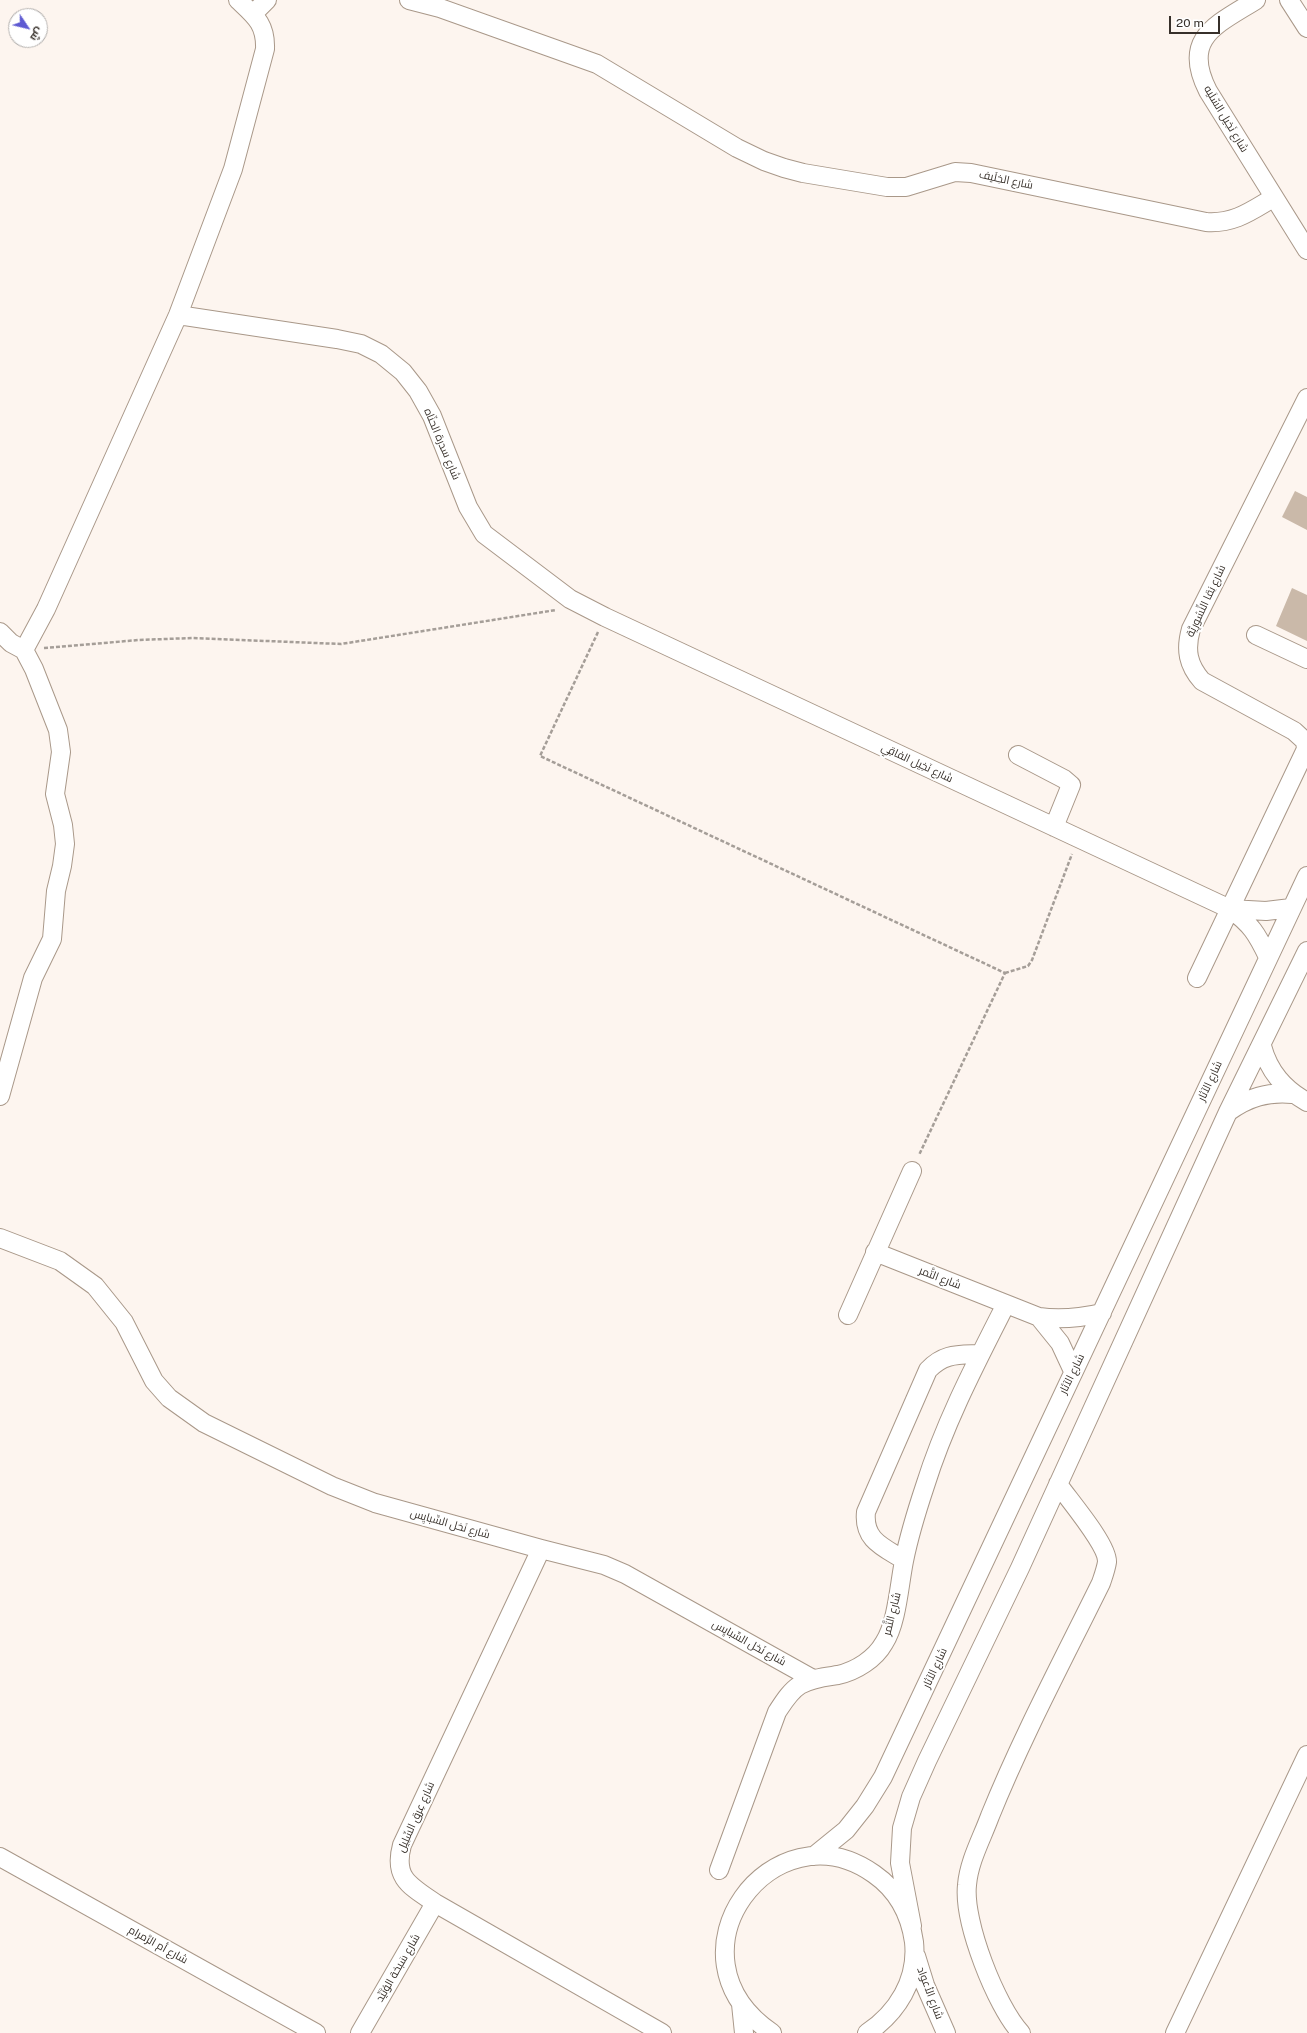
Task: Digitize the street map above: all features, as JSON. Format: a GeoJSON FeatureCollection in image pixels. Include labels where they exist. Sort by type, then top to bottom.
{"type":"FeatureCollection","features":[{"type":"Feature","properties":{"kind":"street"},"geometry":{"type":"LineString","coordinates":[[24,650],[46,609],[178,315],[233,169],[264,49],[265,37],[261,25],[253,14],[238,0]]}},
{"type":"Feature","properties":{"kind":"street"},"geometry":{"type":"LineString","coordinates":[[253,14],[267,0]]}},
{"type":"Feature","properties":{"kind":"street","name":"شارع الخِلَيف"},"geometry":{"type":"LineString","coordinates":[[409,0],[440,8],[597,64],[737,148],[764,161],[803,173],[887,187],[906,187],[955,172],[971,173],[1206,222],[1222,223],[1238,218],[1274,198]]}},
{"type":"Feature","properties":{"kind":"street","name":"شارع نَخِيل السّلَيه"},"geometry":{"type":"LineString","coordinates":[[1256,0],[1215,26],[1205,37],[1199,51],[1197,63],[1201,77],[1208,91],[1307,250]]}},
{"type":"Feature","properties":{"kind":"street"},"geometry":{"type":"LineString","coordinates":[[1289,0],[1307,28]]}},
{"type":"Feature","properties":{"kind":"street","name":"شارع سدرة الحنّاه"},"geometry":{"type":"LineString","coordinates":[[178,315],[337,339],[361,344],[381,354],[403,372],[418,391],[432,416],[473,517],[484,534],[570,599],[605,617]]}},
{"type":"Feature","properties":{"kind":"street","name":"شارع نِقا النِّسُورِيَّة"},"geometry":{"type":"LineString","coordinates":[[1230,909],[1303,758],[1306,750],[1305,741],[1301,736],[1202,682],[1194,671],[1189,658],[1187,644],[1191,629],[1307,398]]}},
{"type":"Feature","properties":{"kind":"street","name":"شارع نَخِيل الفاقِي"},"geometry":{"type":"LineString","coordinates":[[605,617],[1230,909],[1244,919],[1256,932],[1268,957]]}},
{"type":"Feature","properties":{"kind":"street"},"geometry":{"type":"LineString","coordinates":[[0,632],[12,643],[24,650],[34,669],[58,730],[61,752],[55,794],[63,825],[65,844],[56,891],[52,939],[33,978],[0,1096]]}},
{"type":"Feature","properties":{"kind":"street"},"geometry":{"type":"LineString","coordinates":[[1256,635],[1307,659]]}},
{"type":"Feature","properties":{"kind":"street"},"geometry":{"type":"LineString","coordinates":[[1018,755],[1064,779],[1071,785],[1054,827]]}},
{"type":"Feature","properties":{"kind":"street","name":"شارع الآثار"},"geometry":{"type":"LineString","coordinates":[[814,1856],[846,1830],[865,1806],[883,1777],[1307,876]]}},
{"type":"Feature","properties":{"kind":"street","name":"شارع نَخِيل الفاقِي"},"geometry":{"type":"LineString","coordinates":[[1230,909],[1266,911],[1291,908]]}},
{"type":"Feature","properties":{"kind":"street"},"geometry":{"type":"LineString","coordinates":[[1197,978],[1230,909]]}},
{"type":"Feature","properties":{"kind":"street"},"geometry":{"type":"LineString","coordinates":[[867,2033],[882,2023],[900,2002],[911,1979],[915,1952],[912,1926],[900,1863],[902,1828],[911,1797],[927,1760],[1020,1568],[1228,1112],[1262,1046],[1307,951]]}},
{"type":"Feature","properties":{"kind":"street"},"geometry":{"type":"LineString","coordinates":[[1262,1046],[1272,1071],[1281,1083],[1300,1098]]}},
{"type":"Feature","properties":{"kind":"street"},"geometry":{"type":"LineString","coordinates":[[1228,1112],[1242,1102],[1258,1095],[1275,1093],[1300,1098]]}},
{"type":"Feature","properties":{"kind":"street"},"geometry":{"type":"LineString","coordinates":[[848,1315],[912,1171]]}},
{"type":"Feature","properties":{"kind":"street","name":"شارع نَخل السِّبايِس"},"geometry":{"type":"LineString","coordinates":[[0,1238],[60,1261],[95,1286],[124,1322],[154,1382],[169,1398],[204,1423],[332,1486],[375,1502],[541,1549],[604,1565],[625,1574],[813,1679]]}},
{"type":"Feature","properties":{"kind":"street","name":"شارع التَّمر"},"geometry":{"type":"LineString","coordinates":[[875,1252],[1039,1317],[1060,1319],[1081,1318],[1102,1313]]}},
{"type":"Feature","properties":{"kind":"street","name":"شارع التَّمر"},"geometry":{"type":"LineString","coordinates":[[719,1870],[776,1712],[786,1698],[800,1685],[813,1679],[856,1669],[874,1655],[884,1643],[891,1626],[904,1560],[924,1486],[937,1449],[980,1354],[1006,1304]]}},
{"type":"Feature","properties":{"kind":"street","name":"شارع التَّمر"},"geometry":{"type":"LineString","coordinates":[[1039,1317],[1060,1343],[1073,1371]]}},
{"type":"Feature","properties":{"kind":"street"},"geometry":{"type":"LineString","coordinates":[[904,1560],[879,1544],[870,1536],[865,1524],[866,1512],[928,1370],[936,1362],[943,1358],[980,1354]]}},
{"type":"Feature","properties":{"kind":"street"},"geometry":{"type":"LineString","coordinates":[[1021,2033],[1015,2026],[997,1994],[970,1927],[966,1904],[967,1884],[972,1862],[1002,1786],[1101,1583],[1107,1562],[1103,1549],[1096,1537],[1058,1484]]}},
{"type":"Feature","properties":{"kind":"street","name":"شارع عِرق السِّلِيل"},"geometry":{"type":"LineString","coordinates":[[541,1549],[402,1845],[399,1857],[399,1870],[405,1880],[416,1891],[435,1903],[662,2033]]}},
{"type":"Feature","properties":{"kind":"street"},"geometry":{"type":"LineString","coordinates":[[1175,2033],[1307,1755]]}},
{"type":"Feature","properties":{"kind":"street","name":"شارع أم الرَّمرام"},"geometry":{"type":"LineString","coordinates":[[0,1856],[316,2033]]}},
{"type":"Feature","properties":{"kind":"street"},"geometry":{"type":"LineString","coordinates":[[744,2033],[740,2004],[730,1982],[725,1958],[726,1933],[734,1909],[748,1888],[767,1872],[790,1861],[814,1856],[840,1858],[864,1867],[886,1882],[902,1903],[912,1926]]}},
{"type":"Feature","properties":{"kind":"street","name":"شارع سَبخة الوُتَيِّد"},"geometry":{"type":"LineString","coordinates":[[360,2033],[435,1903]]}},
{"type":"Feature","properties":{"kind":"street","name":"شارع الأعواد"},"geometry":{"type":"LineString","coordinates":[[915,1952],[925,1985],[946,2033]]}},
{"type":"Feature","properties":{"kind":"street"},"geometry":{"type":"LineString","coordinates":[[740,2004],[757,2023],[772,2033]]}},
{"type":"Feature","properties":{"kind":"path"},"geometry":{"type":"LineString","coordinates":[[24,650],[138,640],[192,638],[341,644],[582,606]]}},
{"type":"Feature","properties":{"kind":"path"},"geometry":{"type":"LineString","coordinates":[[605,617],[540,756],[1005,973],[1028,966],[1032,960],[1078,839]]}},
{"type":"Feature","properties":{"kind":"path"},"geometry":{"type":"LineString","coordinates":[[912,1171],[1005,973]]}},
{"type":"Feature","properties":{"kind":"building"},"geometry":{"type":"Polygon","coordinates":[[[1295,491],[1307,497],[1307,530],[1282,517],[1295,491]]]}},
{"type":"Feature","properties":{"kind":"building"},"geometry":{"type":"Polygon","coordinates":[[[1292,588],[1307,595],[1307,641],[1276,626],[1292,588]]]}}]}
